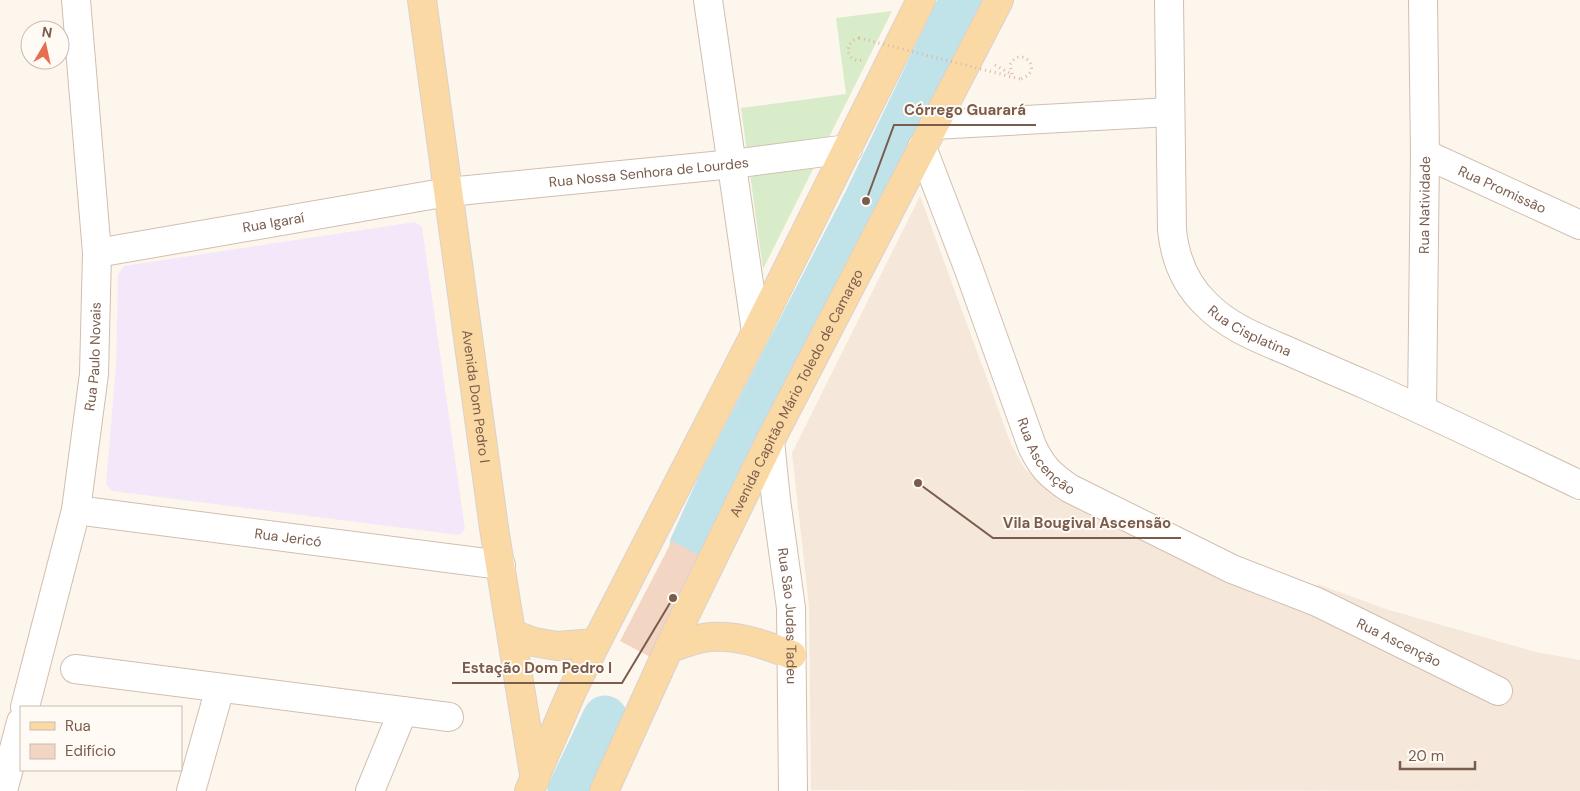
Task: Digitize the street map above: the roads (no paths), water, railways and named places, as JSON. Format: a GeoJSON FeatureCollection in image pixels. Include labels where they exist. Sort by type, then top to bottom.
{"type":"FeatureCollection","features":[{"type":"Feature","properties":{"kind":"main road","name":"Avenida Dom Pedro I"},"geometry":{"type":"LineString","coordinates":[[422,0],[500,565],[534,787]]}},
{"type":"Feature","properties":{"kind":"main road"},"geometry":{"type":"LineString","coordinates":[[534,787],[573,690],[596,643],[756,332],[921,0]]}},
{"type":"Feature","properties":{"kind":"main road","name":"Avenida Capitão Mário Toledo de Camargo"},"geometry":{"type":"LineString","coordinates":[[604,791],[669,648],[770,441],[999,0]]}},
{"type":"Feature","properties":{"kind":"main road"},"geometry":{"type":"LineString","coordinates":[[512,634],[534,642],[558,646],[596,643]]}},
{"type":"Feature","properties":{"kind":"main road"},"geometry":{"type":"LineString","coordinates":[[669,648],[704,638],[741,639],[770,646],[792,655]]}},
{"type":"Feature","properties":{"kind":"street","name":"Rua Paulo Novais"},"geometry":{"type":"LineString","coordinates":[[25,706],[76,510],[94,374],[97,254],[76,0]]}},
{"type":"Feature","properties":{"kind":"street"},"geometry":{"type":"LineString","coordinates":[[708,0],[756,332]]}},
{"type":"Feature","properties":{"kind":"street","name":"Rua Cisplatina"},"geometry":{"type":"LineString","coordinates":[[1169,0],[1172,230],[1174,247],[1188,284],[1206,305],[1229,322],[1261,339],[1422,410],[1580,485]]}},
{"type":"Feature","properties":{"kind":"street","name":"Rua Natividade"},"geometry":{"type":"LineString","coordinates":[[1422,410],[1425,154],[1423,0]]}},
{"type":"Feature","properties":{"kind":"street"},"geometry":{"type":"LineString","coordinates":[[928,136],[1170,112]]}},
{"type":"Feature","properties":{"kind":"street","name":"Rua Ascenção"},"geometry":{"type":"LineString","coordinates":[[928,136],[969,270],[1040,464],[1069,488],[1232,569],[1316,602],[1498,691]]}},
{"type":"Feature","properties":{"kind":"street","name":"Rua Nossa Senhora de Lourdes"},"geometry":{"type":"LineString","coordinates":[[448,192],[732,164],[848,149]]}},
{"type":"Feature","properties":{"kind":"street","name":"Rua Promissão"},"geometry":{"type":"LineString","coordinates":[[1425,154],[1580,225]]}},
{"type":"Feature","properties":{"kind":"street","name":"Rua Igaraí"},"geometry":{"type":"LineString","coordinates":[[97,254],[448,192]]}},
{"type":"Feature","properties":{"kind":"street","name":"Rua São Judas Tadeu"},"geometry":{"type":"LineString","coordinates":[[770,441],[791,608],[793,791]]}},
{"type":"Feature","properties":{"kind":"street","name":"Rua Jericó"},"geometry":{"type":"LineString","coordinates":[[76,510],[500,565]]}},
{"type":"Feature","properties":{"kind":"street"},"geometry":{"type":"LineString","coordinates":[[75,669],[449,717]]}},
{"type":"Feature","properties":{"kind":"street"},"geometry":{"type":"LineString","coordinates":[[191,791],[220,688]]}},
{"type":"Feature","properties":{"kind":"street"},"geometry":{"type":"LineString","coordinates":[[370,791],[403,711]]}},
{"type":"Feature","properties":{"kind":"street"},"geometry":{"type":"LineString","coordinates":[[3,791],[20,726]]}},
{"type":"Feature","properties":{"kind":"waterway"},"geometry":{"type":"LineString","coordinates":[[692,546],[719,486],[866,201],[962,0]]}},
{"type":"Feature","properties":{"kind":"waterway"},"geometry":{"type":"LineString","coordinates":[[570,791],[605,718]]}},
{"type":"Feature","properties":{"kind":"place","name":"Córrego Guarará"},"geometry":{"type":"Point","coordinates":[866,201]}},
{"type":"Feature","properties":{"kind":"place","name":"Vila Bougival Ascensão"},"geometry":{"type":"Point","coordinates":[918,483]}},
{"type":"Feature","properties":{"kind":"place","name":"Estação Dom Pedro I"},"geometry":{"type":"Point","coordinates":[673,598]}}]}
